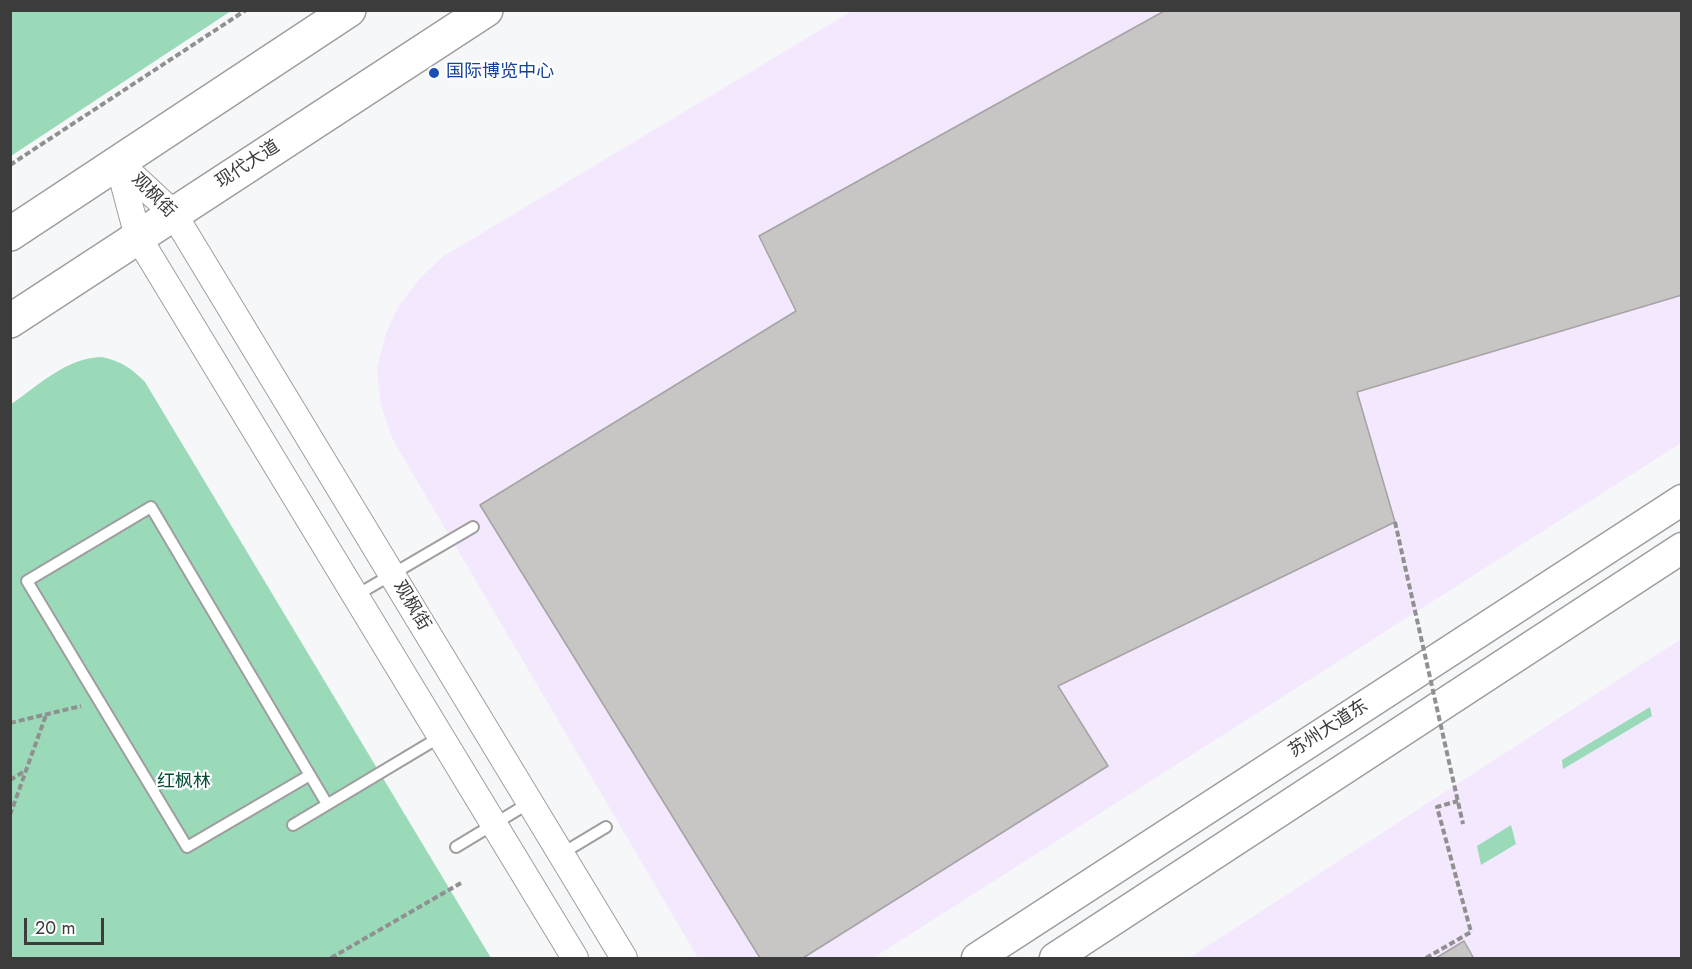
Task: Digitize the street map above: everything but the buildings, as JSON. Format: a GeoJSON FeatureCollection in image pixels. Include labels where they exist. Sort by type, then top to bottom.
{"type":"FeatureCollection","features":[{"type":"Feature","properties":{"kind":"main road"},"geometry":{"type":"LineString","coordinates":[[10,234],[349,10]]}},
{"type":"Feature","properties":{"kind":"main road","name":"现代大道"},"geometry":{"type":"LineString","coordinates":[[10,321],[486,10]]}},
{"type":"Feature","properties":{"kind":"main road","name":"苏州大道东"},"geometry":{"type":"LineString","coordinates":[[978,958],[1682,500]]}},
{"type":"Feature","properties":{"kind":"main road"},"geometry":{"type":"LineString","coordinates":[[1055,958],[1682,548]]}},
{"type":"Feature","properties":{"kind":"street","name":"观枫街"},"geometry":{"type":"LineString","coordinates":[[118,162],[173,213],[624,958]]}},
{"type":"Feature","properties":{"kind":"street","name":"观枫街"},"geometry":{"type":"LineString","coordinates":[[118,162],[138,237],[492,825],[575,958]]}},
{"type":"Feature","properties":{"kind":"lane"},"geometry":{"type":"LineString","coordinates":[[310,775],[187,847],[27,581],[151,507],[310,775],[327,804]]}},
{"type":"Feature","properties":{"kind":"lane"},"geometry":{"type":"LineString","coordinates":[[355,596],[472,527]]}},
{"type":"Feature","properties":{"kind":"lane"},"geometry":{"type":"LineString","coordinates":[[293,825],[440,737]]}},
{"type":"Feature","properties":{"kind":"lane"},"geometry":{"type":"LineString","coordinates":[[456,847],[529,803]]}},
{"type":"Feature","properties":{"kind":"lane"},"geometry":{"type":"LineString","coordinates":[[560,854],[606,827]]}},
{"type":"Feature","properties":{"kind":"path"},"geometry":{"type":"LineString","coordinates":[[10,165],[246,10]]}},
{"type":"Feature","properties":{"kind":"path"},"geometry":{"type":"LineString","coordinates":[[1395,522],[1463,824]]}},
{"type":"Feature","properties":{"kind":"path"},"geometry":{"type":"LineString","coordinates":[[10,723],[100,702]]}},
{"type":"Feature","properties":{"kind":"path"},"geometry":{"type":"LineString","coordinates":[[10,815],[46,715]]}},
{"type":"Feature","properties":{"kind":"path"},"geometry":{"type":"LineString","coordinates":[[10,780],[26,771]]}},
{"type":"Feature","properties":{"kind":"path"},"geometry":{"type":"LineString","coordinates":[[1425,958],[1471,932],[1437,807],[1458,801]]}},
{"type":"Feature","properties":{"kind":"path"},"geometry":{"type":"LineString","coordinates":[[331,958],[461,883]]}},
{"type":"Feature","properties":{"kind":"shaded area"},"geometry":{"type":"Polygon","coordinates":[[[852,11],[1681,11],[1681,443],[873,958],[698,958],[393,440],[381,405],[377,369],[386,333],[398,307],[420,278],[444,256],[852,11]]]}},
{"type":"Feature","properties":{"kind":"shaded area"},"geometry":{"type":"Polygon","coordinates":[[[1681,639],[1681,958],[1189,958],[1681,639]]]}},
{"type":"Feature","properties":{"kind":"green space"},"geometry":{"type":"Polygon","coordinates":[[[11,10],[231,10],[231,11],[11,156],[11,10]]]}},
{"type":"Feature","properties":{"kind":"green space","name":"红枫林"},"geometry":{"type":"Polygon","coordinates":[[[102,357],[125,366],[145,382],[491,958],[11,958],[10,405],[65,367],[102,357]]]}},
{"type":"Feature","properties":{"kind":"green space"},"geometry":{"type":"Polygon","coordinates":[[[1650,707],[1652,716],[1563,769],[1562,760],[1650,707]]]}},
{"type":"Feature","properties":{"kind":"green space"},"geometry":{"type":"Polygon","coordinates":[[[1511,825],[1516,844],[1481,865],[1477,846],[1511,825]]]}},
{"type":"Feature","properties":{"kind":"place","name":"国际博览中心"},"geometry":{"type":"Point","coordinates":[434,73]}}]}
